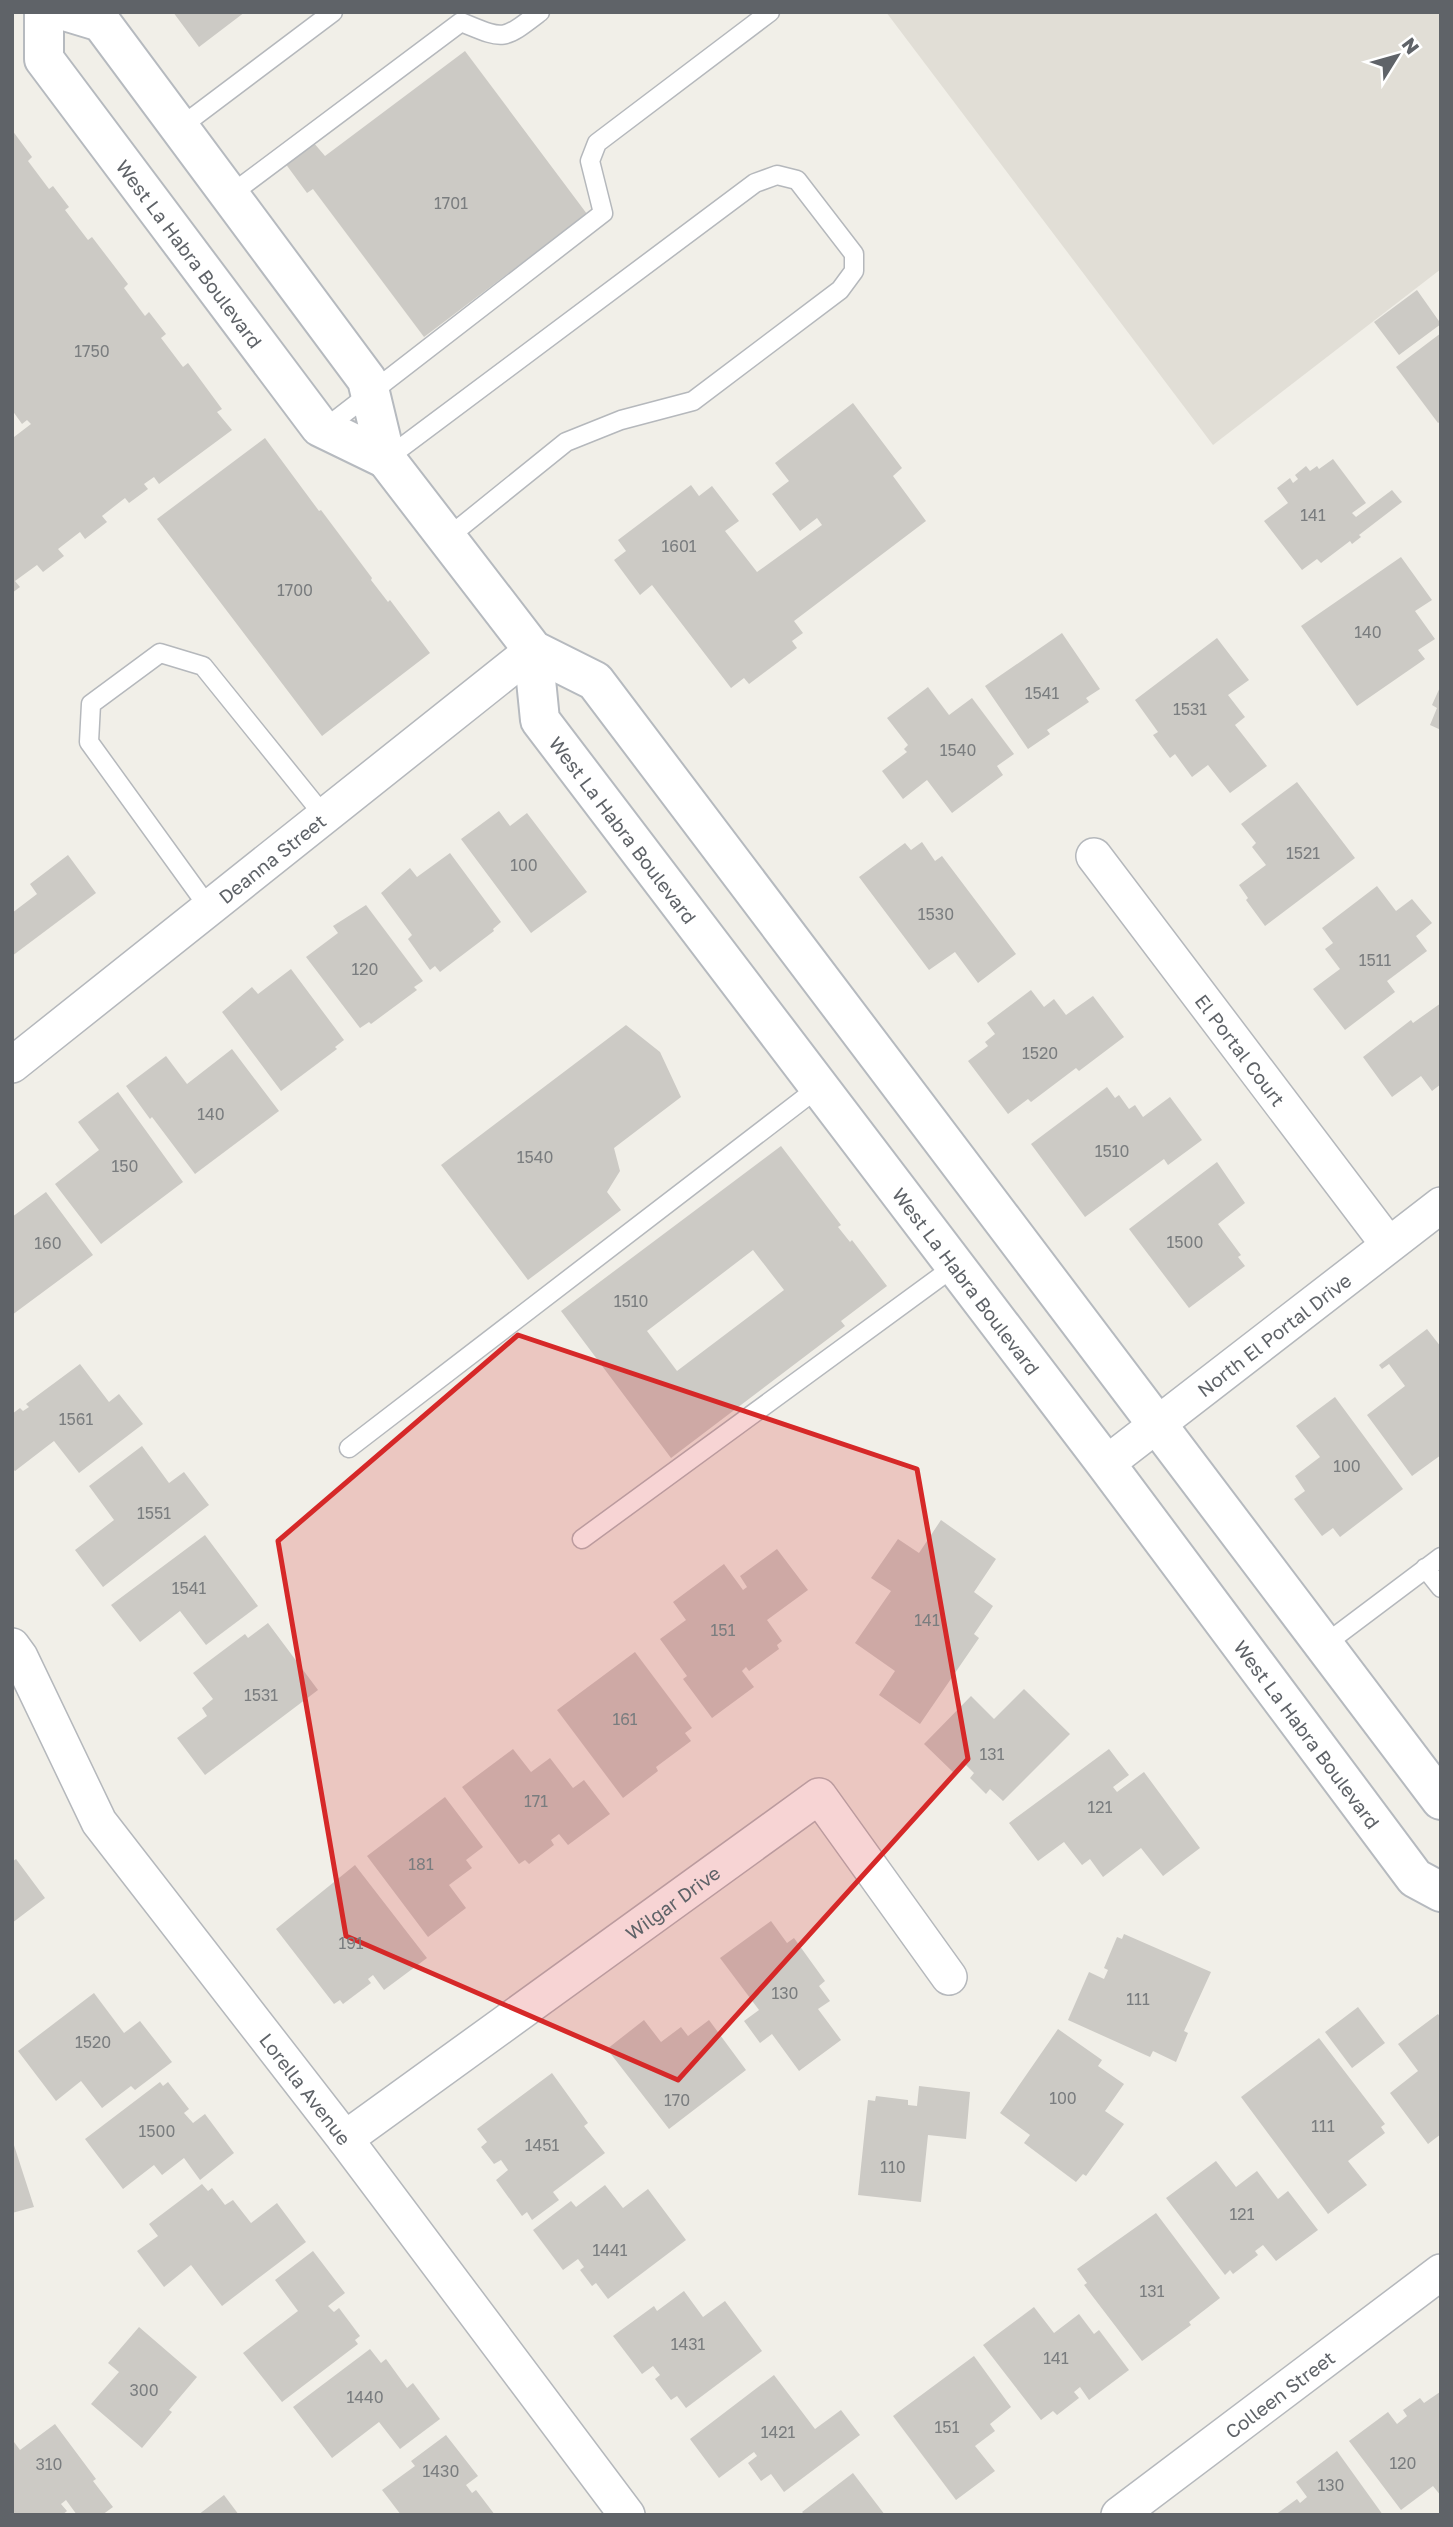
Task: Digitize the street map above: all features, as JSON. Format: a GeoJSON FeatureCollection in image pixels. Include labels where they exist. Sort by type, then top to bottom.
{"type":"FeatureCollection","features":[{"type":"Feature","properties":{"kind":"main road","name":"West La Habra Boulevard"},"geometry":{"type":"LineString","coordinates":[[44,12],[44,59],[324,429],[386,459]]}},
{"type":"Feature","properties":{"kind":"main road","name":"West La Habra Boulevard"},"geometry":{"type":"LineString","coordinates":[[68,12],[101,22],[368,380],[386,459],[533,650],[595,681],[1441,1800]]}},
{"type":"Feature","properties":{"kind":"main road","name":"West La Habra Boulevard"},"geometry":{"type":"LineString","coordinates":[[533,650],[540,720],[1106,1464],[1415,1878],[1441,1892]]}},
{"type":"Feature","properties":{"kind":"street","name":"Deanna Street"},"geometry":{"type":"LineString","coordinates":[[12,1065],[533,650]]}},
{"type":"Feature","properties":{"kind":"street","name":"El Portal Court"},"geometry":{"type":"LineString","coordinates":[[1094,856],[1388,1244]]}},
{"type":"Feature","properties":{"kind":"street","name":"North El Portal Drive"},"geometry":{"type":"LineString","coordinates":[[1106,1464],[1441,1205]]}},
{"type":"Feature","properties":{"kind":"street","name":"Lorella Avenue"},"geometry":{"type":"LineString","coordinates":[[12,1646],[20,1657],[99,1822],[345,2139],[627,2515]]}},
{"type":"Feature","properties":{"kind":"street","name":"Wilgar Drive"},"geometry":{"type":"LineString","coordinates":[[345,2139],[819,1796],[949,1977]]}},
{"type":"Feature","properties":{"kind":"street","name":"Colleen Street"},"geometry":{"type":"LineString","coordinates":[[1119,2515],[1441,2272]]}},
{"type":"Feature","properties":{"kind":"lane"},"geometry":{"type":"LineString","coordinates":[[179,128],[333,12]]}},
{"type":"Feature","properties":{"kind":"lane"},"geometry":{"type":"LineString","coordinates":[[230,195],[461,22],[496,36],[514,32],[540,12]]}},
{"type":"Feature","properties":{"kind":"lane"},"geometry":{"type":"LineString","coordinates":[[324,429],[603,213],[590,161],[597,143],[770,12]]}},
{"type":"Feature","properties":{"kind":"lane"},"geometry":{"type":"LineString","coordinates":[[386,459],[755,183],[777,175],[797,180],[855,254],[854,271],[840,290],[693,401],[621,420],[566,442],[447,538]]}},
{"type":"Feature","properties":{"kind":"lane"},"geometry":{"type":"LineString","coordinates":[[209,908],[89,742],[91,704],[160,653],[203,666],[325,817]]}},
{"type":"Feature","properties":{"kind":"lane"},"geometry":{"type":"LineString","coordinates":[[349,1448],[819,1087]]}},
{"type":"Feature","properties":{"kind":"lane"},"geometry":{"type":"LineString","coordinates":[[582,1539],[955,1266]]}},
{"type":"Feature","properties":{"kind":"lane"},"geometry":{"type":"LineString","coordinates":[[1324,1645],[1441,1557]]}},
{"type":"Feature","properties":{"kind":"lane"},"geometry":{"type":"LineString","coordinates":[[1425,1568],[1441,1588]]}},
{"type":"Feature","properties":{"kind":"highlighted area"},"geometry":{"type":"Polygon","coordinates":[[[518,1335],[917,1469],[968,1759],[678,2080],[346,1936],[278,1541],[518,1335]]]}},
{"type":"Feature","properties":{"kind":"shaded area"},"geometry":{"type":"Polygon","coordinates":[[[886,12],[1441,12],[1441,269],[1213,445],[886,12]]]}},
{"type":"Feature","properties":{"kind":"building"},"geometry":{"type":"Polygon","coordinates":[[[173,12],[245,12],[199,47],[173,12]]]}},
{"type":"Feature","properties":{"kind":"building"},"geometry":{"type":"Polygon","coordinates":[[[465,51],[587,214],[424,337],[313,189],[307,193],[285,163],[313,142],[325,156],[465,51]]]}},
{"type":"Feature","properties":{"kind":"building"},"geometry":{"type":"Polygon","coordinates":[[[12,130],[32,157],[28,161],[49,189],[53,186],[69,207],[65,210],[88,240],[92,237],[128,284],[124,288],[145,316],[149,312],[166,334],[161,338],[183,367],[188,363],[222,409],[217,412],[232,430],[159,484],[154,477],[144,484],[148,489],[129,503],[125,498],[102,516],[107,522],[85,539],[80,532],[58,549],[64,556],[43,572],[37,565],[15,581],[20,587],[12,593],[12,434],[14,437],[31,424],[27,420],[22,424],[12,410],[12,130]]]}},
{"type":"Feature","properties":{"kind":"building"},"geometry":{"type":"Polygon","coordinates":[[[1417,290],[1441,324],[1399,355],[1374,322],[1417,290]]]}},
{"type":"Feature","properties":{"kind":"building"},"geometry":{"type":"Polygon","coordinates":[[[1441,333],[1441,421],[1438,423],[1396,367],[1441,333]]]}},
{"type":"Feature","properties":{"kind":"building"},"geometry":{"type":"Polygon","coordinates":[[[853,403],[902,468],[893,476],[926,521],[794,621],[803,633],[792,641],[797,648],[749,684],[744,678],[731,688],[652,585],[640,595],[614,560],[626,551],[618,540],[691,485],[699,496],[712,486],[739,521],[725,531],[757,572],[822,525],[817,518],[800,531],[772,494],[789,481],[775,463],[853,403]]]}},
{"type":"Feature","properties":{"kind":"building"},"geometry":{"type":"Polygon","coordinates":[[[265,438],[371,580],[388,602],[390,600],[430,653],[322,736],[157,519],[265,438]]]}},
{"type":"Feature","properties":{"kind":"building"},"geometry":{"type":"Polygon","coordinates":[[[1333,459],[1366,503],[1352,513],[1356,517],[1392,490],[1402,502],[1359,535],[1361,537],[1352,544],[1350,541],[1321,563],[1317,559],[1302,570],[1264,521],[1288,503],[1277,488],[1290,478],[1293,483],[1298,479],[1295,475],[1306,466],[1310,471],[1317,466],[1319,469],[1333,459]]]}},
{"type":"Feature","properties":{"kind":"building"},"geometry":{"type":"Polygon","coordinates":[[[1401,557],[1432,600],[1415,611],[1435,639],[1418,650],[1425,659],[1357,706],[1301,626],[1401,557]]]}},
{"type":"Feature","properties":{"kind":"building"},"geometry":{"type":"Polygon","coordinates":[[[1062,633],[1100,689],[1086,698],[1089,702],[1047,730],[1050,734],[1028,749],[985,686],[1062,633]]]}},
{"type":"Feature","properties":{"kind":"building"},"geometry":{"type":"Polygon","coordinates":[[[1217,638],[1249,680],[1228,695],[1245,717],[1235,725],[1267,766],[1230,793],[1208,765],[1192,777],[1175,754],[1170,758],[1153,735],[1158,732],[1135,700],[1217,638]]]}},
{"type":"Feature","properties":{"kind":"building"},"geometry":{"type":"Polygon","coordinates":[[[1441,685],[1441,730],[1430,725],[1437,708],[1432,705],[1441,685]]]}},
{"type":"Feature","properties":{"kind":"building"},"geometry":{"type":"Polygon","coordinates":[[[928,687],[949,715],[972,698],[1014,754],[997,766],[1003,775],[952,813],[927,780],[903,799],[882,771],[907,752],[904,749],[908,745],[887,718],[928,687]]]}},
{"type":"Feature","properties":{"kind":"building"},"geometry":{"type":"Polygon","coordinates":[[[1297,782],[1355,858],[1265,926],[1246,900],[1248,898],[1239,885],[1266,865],[1252,847],[1256,843],[1241,824],[1297,782]]]}},
{"type":"Feature","properties":{"kind":"building"},"geometry":{"type":"Polygon","coordinates":[[[499,811],[510,826],[527,813],[587,892],[531,933],[461,839],[499,811]]]}},
{"type":"Feature","properties":{"kind":"building"},"geometry":{"type":"Polygon","coordinates":[[[922,842],[935,861],[942,856],[1016,954],[978,983],[955,952],[929,970],[859,877],[905,843],[911,850],[922,842]]]}},
{"type":"Feature","properties":{"kind":"building"},"geometry":{"type":"Polygon","coordinates":[[[450,853],[501,922],[494,931],[440,972],[435,966],[430,970],[408,939],[412,935],[381,893],[410,868],[417,877],[450,853]]]}},
{"type":"Feature","properties":{"kind":"building"},"geometry":{"type":"Polygon","coordinates":[[[68,855],[96,893],[12,956],[12,913],[37,894],[30,884],[68,855]]]}},
{"type":"Feature","properties":{"kind":"building"},"geometry":{"type":"Polygon","coordinates":[[[1377,886],[1396,911],[1412,899],[1432,923],[1416,936],[1427,951],[1387,981],[1395,992],[1345,1030],[1313,989],[1340,969],[1325,949],[1333,943],[1322,928],[1377,886]]]}},
{"type":"Feature","properties":{"kind":"building"},"geometry":{"type":"Polygon","coordinates":[[[366,905],[423,981],[414,987],[417,990],[371,1024],[369,1022],[360,1028],[306,957],[338,933],[333,926],[366,905]]]}},
{"type":"Feature","properties":{"kind":"building"},"geometry":{"type":"Polygon","coordinates":[[[291,969],[344,1040],[335,1047],[337,1049],[281,1091],[222,1012],[252,987],[258,994],[291,969]]]}},
{"type":"Feature","properties":{"kind":"building"},"geometry":{"type":"Polygon","coordinates":[[[1031,990],[1044,1007],[1054,999],[1066,1015],[1093,996],[1124,1037],[1079,1071],[1076,1068],[1031,1102],[1028,1099],[1008,1114],[968,1061],[988,1046],[985,1042],[995,1034],[987,1023],[1031,990]]]}},
{"type":"Feature","properties":{"kind":"building"},"geometry":{"type":"Polygon","coordinates":[[[1441,1003],[1441,1084],[1432,1091],[1421,1076],[1392,1097],[1363,1057],[1411,1020],[1413,1023],[1441,1003]]]}},
{"type":"Feature","properties":{"kind":"building"},"geometry":{"type":"Polygon","coordinates":[[[626,1025],[660,1052],[681,1097],[614,1148],[620,1171],[607,1192],[621,1210],[528,1280],[441,1165],[626,1025]]]}},
{"type":"Feature","properties":{"kind":"building"},"geometry":{"type":"Polygon","coordinates":[[[232,1049],[279,1111],[195,1174],[126,1086],[166,1056],[187,1084],[232,1049]]]}},
{"type":"Feature","properties":{"kind":"building"},"geometry":{"type":"Polygon","coordinates":[[[1107,1087],[1115,1098],[1119,1095],[1129,1109],[1135,1105],[1143,1117],[1170,1097],[1202,1140],[1168,1165],[1164,1159],[1085,1217],[1031,1144],[1107,1087]]]}},
{"type":"Feature","properties":{"kind":"building"},"geometry":{"type":"Polygon","coordinates":[[[118,1092],[183,1182],[101,1244],[55,1184],[99,1150],[78,1122],[118,1092]]]}},
{"type":"Feature","properties":{"kind":"building"},"geometry":{"type":"Polygon","coordinates":[[[781,1146],[841,1225],[838,1227],[850,1242],[852,1240],[887,1286],[841,1321],[845,1326],[671,1458],[561,1311],[781,1146]],[[753,1250],[647,1331],[677,1371],[784,1290],[753,1250]]]}},
{"type":"Feature","properties":{"kind":"building"},"geometry":{"type":"Polygon","coordinates":[[[1217,1162],[1245,1203],[1218,1224],[1241,1255],[1238,1257],[1245,1266],[1189,1308],[1129,1229],[1217,1162]]]}},
{"type":"Feature","properties":{"kind":"building"},"geometry":{"type":"Polygon","coordinates":[[[46,1192],[93,1255],[12,1315],[12,1217],[46,1192]]]}},
{"type":"Feature","properties":{"kind":"building"},"geometry":{"type":"Polygon","coordinates":[[[1427,1329],[1441,1347],[1441,1455],[1412,1476],[1367,1415],[1405,1386],[1389,1364],[1382,1369],[1379,1365],[1427,1329]]]}},
{"type":"Feature","properties":{"kind":"building"},"geometry":{"type":"Polygon","coordinates":[[[80,1364],[109,1402],[119,1394],[143,1424],[79,1473],[54,1441],[15,1471],[12,1468],[12,1414],[20,1408],[23,1411],[29,1407],[26,1404],[80,1364]]]}},
{"type":"Feature","properties":{"kind":"building"},"geometry":{"type":"Polygon","coordinates":[[[1335,1397],[1403,1489],[1340,1537],[1333,1528],[1322,1536],[1294,1499],[1305,1491],[1295,1476],[1320,1457],[1296,1426],[1335,1397]]]}},
{"type":"Feature","properties":{"kind":"building"},"geometry":{"type":"Polygon","coordinates":[[[142,1446],[169,1483],[184,1472],[209,1505],[103,1587],[75,1550],[114,1520],[89,1486],[142,1446]]]}},
{"type":"Feature","properties":{"kind":"building"},"geometry":{"type":"Polygon","coordinates":[[[941,1520],[996,1559],[974,1592],[993,1606],[974,1634],[979,1638],[920,1724],[879,1695],[895,1671],[855,1643],[891,1591],[871,1578],[898,1539],[919,1553],[941,1520]]]}},
{"type":"Feature","properties":{"kind":"building"},"geometry":{"type":"Polygon","coordinates":[[[205,1535],[258,1606],[206,1645],[180,1611],[140,1642],[111,1605],[205,1535]]]}},
{"type":"Feature","properties":{"kind":"building"},"geometry":{"type":"Polygon","coordinates":[[[777,1549],[808,1590],[767,1620],[782,1641],[777,1645],[779,1649],[749,1671],[746,1667],[742,1671],[754,1687],[712,1718],[683,1679],[687,1676],[660,1639],[686,1620],[673,1602],[724,1564],[743,1590],[747,1587],[740,1576],[777,1549]]]}},
{"type":"Feature","properties":{"kind":"building"},"geometry":{"type":"Polygon","coordinates":[[[268,1623],[318,1690],[205,1775],[177,1738],[207,1716],[202,1708],[213,1699],[193,1673],[245,1634],[248,1638],[268,1623]]]}},
{"type":"Feature","properties":{"kind":"building"},"geometry":{"type":"Polygon","coordinates":[[[635,1652],[692,1728],[685,1733],[691,1741],[656,1767],[658,1771],[623,1798],[557,1710],[635,1652]]]}},
{"type":"Feature","properties":{"kind":"building"},"geometry":{"type":"Polygon","coordinates":[[[1024,1689],[1070,1734],[1003,1801],[990,1789],[986,1794],[970,1778],[974,1773],[965,1764],[955,1774],[924,1744],[971,1696],[994,1719],[1024,1689]]]}},
{"type":"Feature","properties":{"kind":"building"},"geometry":{"type":"Polygon","coordinates":[[[513,1749],[531,1772],[550,1758],[573,1788],[584,1780],[610,1814],[568,1845],[559,1834],[551,1840],[554,1845],[529,1864],[525,1860],[519,1864],[462,1787],[513,1749]]]}},
{"type":"Feature","properties":{"kind":"building"},"geometry":{"type":"Polygon","coordinates":[[[1109,1749],[1129,1775],[1113,1787],[1117,1792],[1144,1772],[1200,1848],[1163,1876],[1141,1848],[1103,1877],[1090,1859],[1082,1865],[1064,1842],[1038,1861],[1009,1823],[1109,1749]]]}},
{"type":"Feature","properties":{"kind":"building"},"geometry":{"type":"Polygon","coordinates":[[[445,1797],[483,1847],[466,1860],[472,1868],[449,1885],[466,1908],[428,1937],[367,1856],[445,1797]]]}},
{"type":"Feature","properties":{"kind":"building"},"geometry":{"type":"Polygon","coordinates":[[[16,1859],[45,1898],[12,1923],[12,1862],[16,1859]]]}},
{"type":"Feature","properties":{"kind":"building"},"geometry":{"type":"Polygon","coordinates":[[[355,1865],[427,1958],[384,1990],[373,1975],[368,1979],[371,1983],[343,2004],[340,2000],[334,2004],[276,1929],[355,1865]]]}},
{"type":"Feature","properties":{"kind":"building"},"geometry":{"type":"Polygon","coordinates":[[[771,1921],[787,1943],[794,1938],[825,1981],[819,1986],[830,2001],[818,2009],[841,2040],[799,2071],[772,2034],[760,2043],[744,2021],[759,2010],[720,1958],[771,1921]]]}},
{"type":"Feature","properties":{"kind":"building"},"geometry":{"type":"Polygon","coordinates":[[[1124,1934],[1211,1972],[1184,2031],[1188,2033],[1176,2062],[1153,2051],[1150,2057],[1068,2020],[1089,1972],[1104,1979],[1108,1970],[1104,1968],[1117,1937],[1122,1939],[1124,1934]]]}},
{"type":"Feature","properties":{"kind":"building"},"geometry":{"type":"Polygon","coordinates":[[[94,1993],[124,2033],[140,2021],[172,2062],[135,2090],[131,2086],[102,2108],[81,2081],[56,2101],[18,2051],[94,1993]]]}},
{"type":"Feature","properties":{"kind":"building"},"geometry":{"type":"Polygon","coordinates":[[[1358,2007],[1385,2043],[1352,2068],[1325,2032],[1358,2007]]]}},
{"type":"Feature","properties":{"kind":"building"},"geometry":{"type":"Polygon","coordinates":[[[1438,2014],[1441,2018],[1441,2134],[1428,2144],[1390,2093],[1418,2071],[1398,2044],[1438,2014]]]}},
{"type":"Feature","properties":{"kind":"building"},"geometry":{"type":"Polygon","coordinates":[[[644,2020],[661,2042],[681,2027],[688,2036],[709,2020],[746,2070],[669,2129],[607,2049],[644,2020]]]}},
{"type":"Feature","properties":{"kind":"building"},"geometry":{"type":"Polygon","coordinates":[[[1058,2029],[1102,2060],[1098,2066],[1124,2084],[1105,2111],[1124,2124],[1086,2176],[1083,2174],[1076,2182],[1024,2143],[1030,2135],[1000,2113],[1058,2029]]]}},
{"type":"Feature","properties":{"kind":"building"},"geometry":{"type":"Polygon","coordinates":[[[1319,2038],[1385,2124],[1381,2127],[1385,2133],[1348,2161],[1367,2185],[1328,2214],[1241,2097],[1319,2038]]]}},
{"type":"Feature","properties":{"kind":"building"},"geometry":{"type":"Polygon","coordinates":[[[552,2073],[588,2123],[584,2126],[605,2153],[553,2192],[559,2200],[532,2220],[527,2212],[522,2216],[496,2180],[508,2170],[501,2160],[494,2164],[481,2147],[487,2142],[477,2129],[552,2073]]]}},
{"type":"Feature","properties":{"kind":"building"},"geometry":{"type":"Polygon","coordinates":[[[160,2082],[163,2086],[168,2082],[189,2109],[184,2113],[193,2123],[205,2114],[234,2153],[200,2180],[184,2158],[162,2175],[154,2165],[123,2189],[85,2139],[160,2082]]]}},
{"type":"Feature","properties":{"kind":"building"},"geometry":{"type":"Polygon","coordinates":[[[919,2086],[970,2092],[966,2139],[928,2135],[921,2202],[858,2195],[868,2100],[875,2101],[876,2096],[908,2100],[908,2105],[917,2106],[919,2086]]]}},
{"type":"Feature","properties":{"kind":"building"},"geometry":{"type":"Polygon","coordinates":[[[12,2139],[34,2207],[12,2213],[12,2139]]]}},
{"type":"Feature","properties":{"kind":"building"},"geometry":{"type":"Polygon","coordinates":[[[1216,2161],[1236,2187],[1257,2171],[1278,2199],[1288,2191],[1318,2230],[1276,2261],[1263,2245],[1255,2251],[1258,2255],[1233,2274],[1230,2270],[1225,2275],[1166,2198],[1216,2161]]]}},
{"type":"Feature","properties":{"kind":"building"},"geometry":{"type":"Polygon","coordinates":[[[202,2184],[208,2191],[212,2188],[225,2205],[233,2200],[251,2223],[277,2203],[306,2242],[222,2306],[191,2265],[164,2287],[137,2251],[158,2236],[149,2224],[202,2184]]]}},
{"type":"Feature","properties":{"kind":"building"},"geometry":{"type":"Polygon","coordinates":[[[605,2185],[623,2208],[648,2189],[686,2240],[608,2299],[596,2283],[592,2286],[580,2270],[584,2267],[578,2259],[563,2270],[533,2230],[571,2201],[576,2207],[605,2185]]]}},
{"type":"Feature","properties":{"kind":"building"},"geometry":{"type":"Polygon","coordinates":[[[1156,2213],[1220,2298],[1189,2322],[1191,2325],[1142,2361],[1084,2285],[1087,2283],[1077,2269],[1156,2213]]]}},
{"type":"Feature","properties":{"kind":"building"},"geometry":{"type":"Polygon","coordinates":[[[313,2251],[345,2293],[328,2306],[334,2312],[339,2308],[360,2336],[355,2340],[358,2344],[282,2402],[243,2353],[298,2311],[275,2280],[313,2251]]]}},
{"type":"Feature","properties":{"kind":"building"},"geometry":{"type":"Polygon","coordinates":[[[684,2291],[703,2317],[725,2301],[762,2351],[686,2408],[677,2396],[671,2400],[655,2379],[660,2375],[653,2366],[642,2374],[613,2336],[654,2306],[657,2311],[684,2291]]]}},
{"type":"Feature","properties":{"kind":"building"},"geometry":{"type":"Polygon","coordinates":[[[1034,2307],[1054,2333],[1079,2314],[1094,2334],[1099,2330],[1129,2370],[1089,2400],[1080,2387],[1074,2392],[1079,2398],[1057,2415],[1053,2411],[1041,2420],[983,2345],[1034,2307]]]}},
{"type":"Feature","properties":{"kind":"building"},"geometry":{"type":"Polygon","coordinates":[[[139,2327],[197,2377],[142,2448],[91,2404],[119,2372],[108,2363],[139,2327]]]}},
{"type":"Feature","properties":{"kind":"building"},"geometry":{"type":"Polygon","coordinates":[[[370,2349],[381,2363],[386,2359],[407,2388],[413,2383],[440,2419],[400,2449],[379,2422],[332,2458],[293,2407],[370,2349]]]}},
{"type":"Feature","properties":{"kind":"building"},"geometry":{"type":"Polygon","coordinates":[[[974,2356],[1011,2407],[990,2424],[995,2431],[975,2446],[995,2471],[956,2500],[893,2416],[974,2356]]]}},
{"type":"Feature","properties":{"kind":"building"},"geometry":{"type":"Polygon","coordinates":[[[774,2375],[815,2429],[841,2410],[860,2435],[784,2492],[771,2474],[761,2481],[748,2463],[757,2456],[754,2452],[719,2478],[690,2439],[774,2375]]]}},
{"type":"Feature","properties":{"kind":"building"},"geometry":{"type":"Polygon","coordinates":[[[1440,2392],[1441,2496],[1433,2486],[1401,2510],[1349,2441],[1388,2412],[1397,2424],[1407,2416],[1403,2410],[1420,2398],[1424,2403],[1440,2392]]]}},
{"type":"Feature","properties":{"kind":"building"},"geometry":{"type":"Polygon","coordinates":[[[55,2424],[96,2479],[93,2481],[113,2507],[102,2515],[77,2515],[66,2500],[61,2504],[67,2511],[62,2515],[12,2515],[12,2444],[14,2442],[20,2450],[55,2424]]]}},
{"type":"Feature","properties":{"kind":"building"},"geometry":{"type":"Polygon","coordinates":[[[446,2435],[478,2476],[466,2485],[472,2493],[476,2490],[495,2515],[401,2515],[382,2490],[415,2466],[411,2461],[446,2435]]]}},
{"type":"Feature","properties":{"kind":"building"},"geometry":{"type":"Polygon","coordinates":[[[1337,2451],[1383,2515],[1275,2515],[1297,2499],[1300,2503],[1307,2497],[1296,2482],[1337,2451]]]}},
{"type":"Feature","properties":{"kind":"building"},"geometry":{"type":"Polygon","coordinates":[[[853,2473],[885,2515],[805,2515],[802,2512],[853,2473]]]}},
{"type":"Feature","properties":{"kind":"building"},"geometry":{"type":"Polygon","coordinates":[[[224,2495],[239,2515],[198,2515],[224,2495]]]}}]}
